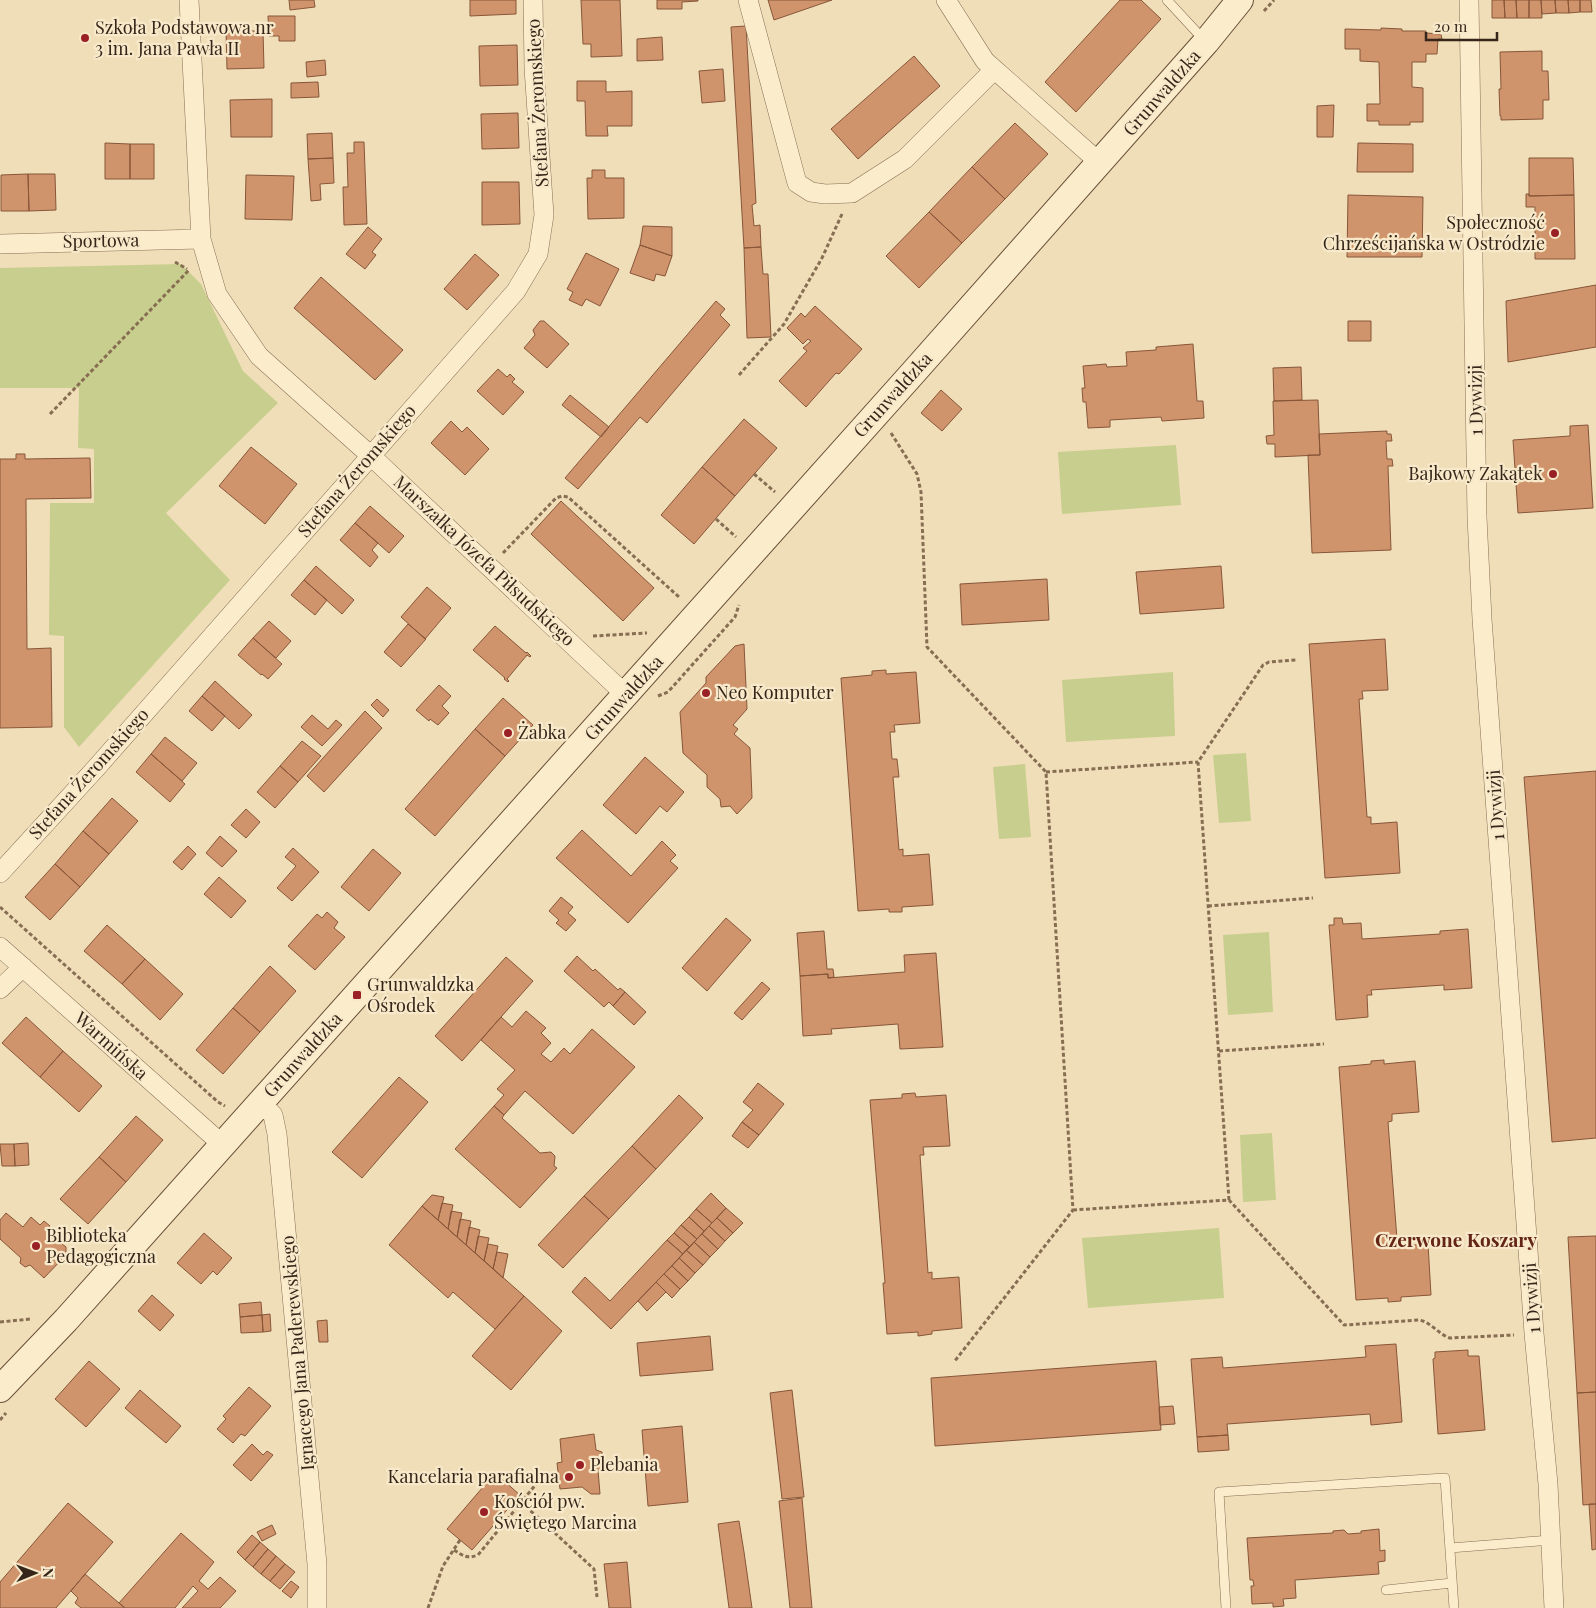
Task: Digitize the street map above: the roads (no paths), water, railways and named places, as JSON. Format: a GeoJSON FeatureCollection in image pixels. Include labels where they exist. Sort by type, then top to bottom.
{"type":"FeatureCollection","features":[{"type":"Feature","properties":{"kind":"street","name":"Marszałka Józefa Piłsudskiego"},"geometry":{"type":"LineString","coordinates":[[189,0],[201,239],[216,294],[259,356],[370,455],[626,695]]}},
{"type":"Feature","properties":{"kind":"street","name":"Stefana Żeromskiego"},"geometry":{"type":"LineString","coordinates":[[0,873],[96,767],[516,291],[538,254],[544,216],[534,68],[533,0]]}},
{"type":"Feature","properties":{"kind":"street"},"geometry":{"type":"LineString","coordinates":[[748,0],[797,183],[811,192],[825,194],[852,193],[905,159],[994,70]]}},
{"type":"Feature","properties":{"kind":"street"},"geometry":{"type":"LineString","coordinates":[[946,0],[985,61],[1100,163]]}},
{"type":"Feature","properties":{"kind":"street","name":"Grunwaldzka"},"geometry":{"type":"LineString","coordinates":[[0,1389],[66,1320],[626,695],[1100,163],[1206,42],[1240,0]]}},
{"type":"Feature","properties":{"kind":"street","name":"1 Dywizji"},"geometry":{"type":"LineString","coordinates":[[1469,0],[1477,517],[1482,619],[1534,1333],[1548,1484],[1554,1608]]}},
{"type":"Feature","properties":{"kind":"street","name":"Sportowa"},"geometry":{"type":"LineString","coordinates":[[0,244],[201,239]]}},
{"type":"Feature","properties":{"kind":"street","name":"Warmińska"},"geometry":{"type":"LineString","coordinates":[[0,947],[223,1145]]}},
{"type":"Feature","properties":{"kind":"street"},"geometry":{"type":"LineString","coordinates":[[0,989],[22,967]]}},
{"type":"Feature","properties":{"kind":"street","name":"Ignacego Jana Paderewskiego"},"geometry":{"type":"LineString","coordinates":[[261,1103],[273,1115],[277,1134],[317,1564],[318,1608]]}},
{"type":"Feature","properties":{"kind":"lane"},"geometry":{"type":"LineString","coordinates":[[1167,0],[1206,42]]}},
{"type":"Feature","properties":{"kind":"lane"},"geometry":{"type":"LineString","coordinates":[[1226,1608],[1220,1492],[1445,1478],[1454,1608]]}},
{"type":"Feature","properties":{"kind":"lane"},"geometry":{"type":"LineString","coordinates":[[1450,1548],[1551,1540]]}},
{"type":"Feature","properties":{"kind":"lane"},"geometry":{"type":"LineString","coordinates":[[1386,1590],[1452,1584]]}},
{"type":"Feature","properties":{"kind":"place","name":"Szkoła Podstawowa nr 3 im. Jana Pawła II"},"geometry":{"type":"Point","coordinates":[85,38]}},
{"type":"Feature","properties":{"kind":"place","name":"Społeczność Chrześcijańska w Ostródzie"},"geometry":{"type":"Point","coordinates":[1555,233]}},
{"type":"Feature","properties":{"kind":"place","name":"Bajkowy Zakątek"},"geometry":{"type":"Point","coordinates":[1553,474]}},
{"type":"Feature","properties":{"kind":"place","name":"Neo Komputer"},"geometry":{"type":"Point","coordinates":[706,693]}},
{"type":"Feature","properties":{"kind":"place","name":"Żabka"},"geometry":{"type":"Point","coordinates":[508,733]}},
{"type":"Feature","properties":{"kind":"place","name":"Grunwaldzka Ośrodek"},"geometry":{"type":"Point","coordinates":[357,995]}},
{"type":"Feature","properties":{"kind":"place","name":"Biblioteka Pedagogiczna"},"geometry":{"type":"Point","coordinates":[36,1246]}},
{"type":"Feature","properties":{"kind":"place","name":"Plebania"},"geometry":{"type":"Point","coordinates":[580,1465]}},
{"type":"Feature","properties":{"kind":"place","name":"Kancelaria parafialna"},"geometry":{"type":"Point","coordinates":[569,1477]}},
{"type":"Feature","properties":{"kind":"place","name":"Kościół pw. Świętego Marcina"},"geometry":{"type":"Point","coordinates":[484,1512]}},
{"type":"Feature","properties":{"kind":"district","name":"Czerwone Koszary"},"geometry":{"type":"Point","coordinates":[1456,1240]}}]}
